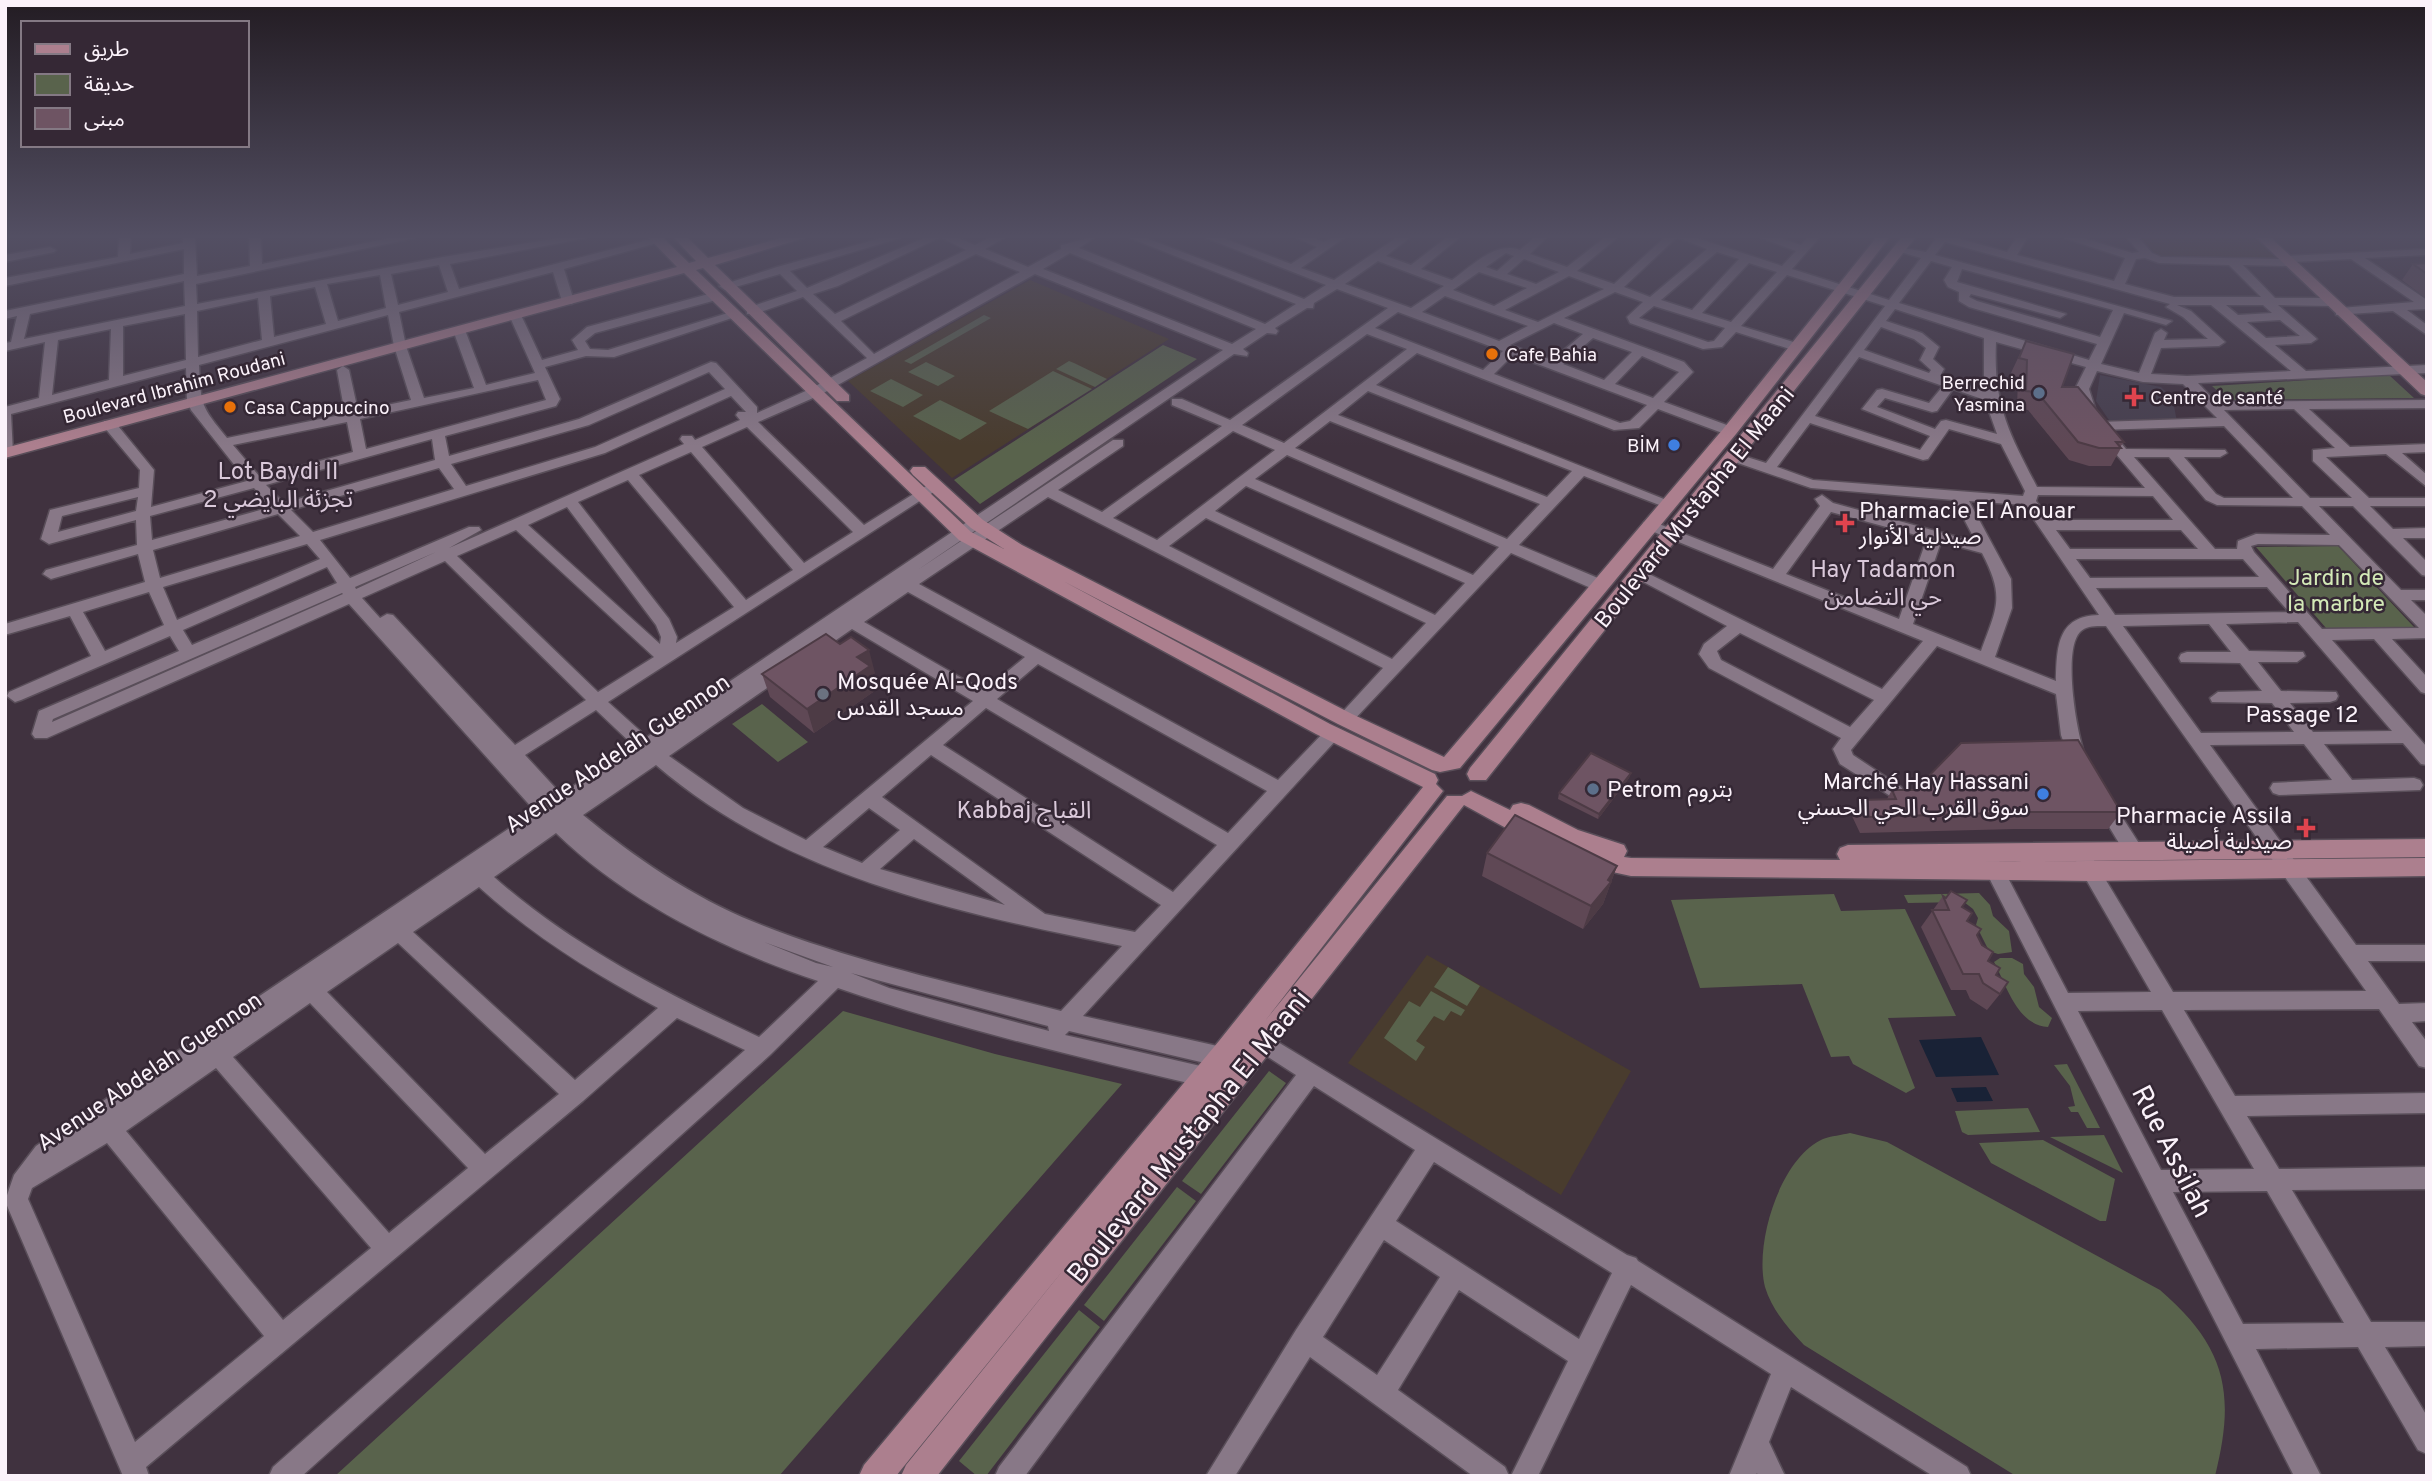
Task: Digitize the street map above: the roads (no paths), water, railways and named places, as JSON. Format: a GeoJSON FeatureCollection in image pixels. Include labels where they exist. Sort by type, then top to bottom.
{"type":"FeatureCollection","features":[{"type":"Feature","properties":{"kind":"street"},"geometry":{"type":"LineString","coordinates":[[5,315],[44,307]]}},
{"type":"Feature","properties":{"kind":"street"},"geometry":{"type":"LineString","coordinates":[[11,346],[191,307]]}},
{"type":"Feature","properties":{"kind":"street"},"geometry":{"type":"LineString","coordinates":[[192,307],[191,362],[194,401],[257,483],[559,813],[596,858],[646,892],[735,939],[842,971],[1048,1042],[1205,1077]]}},
{"type":"Feature","properties":{"kind":"street"},"geometry":{"type":"LineString","coordinates":[[265,307],[268,342]]}},
{"type":"Feature","properties":{"kind":"street"},"geometry":{"type":"LineString","coordinates":[[328,307],[333,325]]}},
{"type":"Feature","properties":{"kind":"street"},"geometry":{"type":"LineString","coordinates":[[392,307],[400,346],[419,403]]}},
{"type":"Feature","properties":{"kind":"street"},"geometry":{"type":"LineString","coordinates":[[6,453],[5,413],[408,307]]}},
{"type":"Feature","properties":{"kind":"street","name":"Boulevard Ibrahim Roudani"},"geometry":{"type":"LineString","coordinates":[[6,453],[545,307]]}},
{"type":"Feature","properties":{"kind":"street"},"geometry":{"type":"LineString","coordinates":[[586,352],[578,340],[591,330],[667,307]]}},
{"type":"Feature","properties":{"kind":"street"},"geometry":{"type":"LineString","coordinates":[[737,307],[976,532],[1339,727],[1454,783],[1584,858],[1622,866],[1990,861],[2079,853],[2427,848]]}},
{"type":"Feature","properties":{"kind":"street"},"geometry":{"type":"LineString","coordinates":[[225,443],[481,390],[586,352],[609,354],[762,307]]}},
{"type":"Feature","properties":{"kind":"street"},"geometry":{"type":"LineString","coordinates":[[820,307],[868,354]]}},
{"type":"Feature","properties":{"kind":"street"},"geometry":{"type":"LineString","coordinates":[[833,320],[859,307]]}},
{"type":"Feature","properties":{"kind":"street"},"geometry":{"type":"LineString","coordinates":[[819,386],[868,354],[958,307]]}},
{"type":"Feature","properties":{"kind":"street"},"geometry":{"type":"LineString","coordinates":[[353,591],[188,653],[46,715],[41,734],[443,550],[819,386],[962,307]]}},
{"type":"Feature","properties":{"kind":"street"},"geometry":{"type":"LineString","coordinates":[[1116,307],[1234,355]]}},
{"type":"Feature","properties":{"kind":"street"},"geometry":{"type":"LineString","coordinates":[[1216,307],[1271,330]]}},
{"type":"Feature","properties":{"kind":"street","name":"Avenue Abdelah Guennon"},"geometry":{"type":"LineString","coordinates":[[22,1182],[44,1154],[474,871],[1305,307]]}},
{"type":"Feature","properties":{"kind":"street"},"geometry":{"type":"LineString","coordinates":[[1102,519],[1396,307]]}},
{"type":"Feature","properties":{"kind":"street"},"geometry":{"type":"LineString","coordinates":[[1401,307],[1730,431]]}},
{"type":"Feature","properties":{"kind":"street"},"geometry":{"type":"LineString","coordinates":[[1414,312],[1421,307]]}},
{"type":"Feature","properties":{"kind":"street"},"geometry":{"type":"LineString","coordinates":[[1490,307],[1538,326]]}},
{"type":"Feature","properties":{"kind":"street"},"geometry":{"type":"LineString","coordinates":[[1495,310],[1501,307]]}},
{"type":"Feature","properties":{"kind":"street"},"geometry":{"type":"LineString","coordinates":[[1485,375],[1506,347],[1538,326],[1577,307]]}},
{"type":"Feature","properties":{"kind":"street"},"geometry":{"type":"LineString","coordinates":[[1648,307],[1633,319],[1711,346],[1718,344],[1752,307]]}},
{"type":"Feature","properties":{"kind":"street"},"geometry":{"type":"LineString","coordinates":[[1670,307],[1796,347]]}},
{"type":"Feature","properties":{"kind":"street"},"geometry":{"type":"LineString","coordinates":[[1695,315],[1702,307]]}},
{"type":"Feature","properties":{"kind":"street","name":"Boulevard Mustapha El Maani"},"geometry":{"type":"LineString","coordinates":[[922,1474],[1253,1036],[1454,783],[1602,582],[1730,431],[1827,307]]}},
{"type":"Feature","properties":{"kind":"street","name":"Boulevard Mustapha El Maani"},"geometry":{"type":"LineString","coordinates":[[1454,783],[1640,576],[1852,307]]}},
{"type":"Feature","properties":{"kind":"street"},"geometry":{"type":"LineString","coordinates":[[1769,469],[1889,307]]}},
{"type":"Feature","properties":{"kind":"street"},"geometry":{"type":"LineString","coordinates":[[1897,307],[2091,366],[2143,378],[2187,380],[2427,369]]}},
{"type":"Feature","properties":{"kind":"street"},"geometry":{"type":"LineString","coordinates":[[1948,323],[1958,307]]}},
{"type":"Feature","properties":{"kind":"street"},"geometry":{"type":"LineString","coordinates":[[1998,307],[2103,342]]}},
{"type":"Feature","properties":{"kind":"street"},"geometry":{"type":"LineString","coordinates":[[2026,307],[2060,314]]}},
{"type":"Feature","properties":{"kind":"street"},"geometry":{"type":"LineString","coordinates":[[2043,352],[2063,307]]}},
{"type":"Feature","properties":{"kind":"street"},"geometry":{"type":"LineString","coordinates":[[2114,307],[2166,321]]}},
{"type":"Feature","properties":{"kind":"street"},"geometry":{"type":"LineString","coordinates":[[2143,378],[2172,307]]}},
{"type":"Feature","properties":{"kind":"street"},"geometry":{"type":"LineString","coordinates":[[2157,344],[2219,342],[2178,307]]}},
{"type":"Feature","properties":{"kind":"street"},"geometry":{"type":"LineString","coordinates":[[2221,307],[2302,374]]}},
{"type":"Feature","properties":{"kind":"street"},"geometry":{"type":"LineString","coordinates":[[2264,342],[2311,339],[2275,307]]}},
{"type":"Feature","properties":{"kind":"street"},"geometry":{"type":"LineString","coordinates":[[2335,307],[2427,391]]}},
{"type":"Feature","properties":{"kind":"street"},"geometry":{"type":"LineString","coordinates":[[2395,307],[2427,331]]}},
{"type":"Feature","properties":{"kind":"street"},"geometry":{"type":"LineString","coordinates":[[2120,309],[2091,366],[2083,396],[2099,426],[2210,553]]}},
{"type":"Feature","properties":{"kind":"street"},"geometry":{"type":"LineString","coordinates":[[11,346],[24,311]]}},
{"type":"Feature","properties":{"kind":"street"},"geometry":{"type":"LineString","coordinates":[[146,491],[58,511],[47,538],[141,515],[551,402],[515,315]]}},
{"type":"Feature","properties":{"kind":"street"},"geometry":{"type":"LineString","coordinates":[[2235,319],[2284,316]]}},
{"type":"Feature","properties":{"kind":"street"},"geometry":{"type":"LineString","coordinates":[[1366,329],[1619,427],[1634,425],[1687,372],[1679,365],[1554,319]]}},
{"type":"Feature","properties":{"kind":"street"},"geometry":{"type":"LineString","coordinates":[[1878,322],[1918,336],[1933,347],[1926,360],[1938,369],[1933,379]]}},
{"type":"Feature","properties":{"kind":"street"},"geometry":{"type":"LineString","coordinates":[[117,324],[117,382]]}},
{"type":"Feature","properties":{"kind":"street"},"geometry":{"type":"LineString","coordinates":[[459,330],[481,390]]}},
{"type":"Feature","properties":{"kind":"street"},"geometry":{"type":"LineString","coordinates":[[1554,365],[1591,333]]}},
{"type":"Feature","properties":{"kind":"street"},"geometry":{"type":"LineString","coordinates":[[1990,336],[1989,381],[1992,398],[2007,441],[2046,525],[2111,621],[2427,1059]]}},
{"type":"Feature","properties":{"kind":"street"},"geometry":{"type":"LineString","coordinates":[[45,401],[52,337]]}},
{"type":"Feature","properties":{"kind":"street"},"geometry":{"type":"LineString","coordinates":[[1660,358],[1682,337]]}},
{"type":"Feature","properties":{"kind":"street"},"geometry":{"type":"LineString","coordinates":[[1157,548],[1416,348]]}},
{"type":"Feature","properties":{"kind":"street"},"geometry":{"type":"LineString","coordinates":[[1606,384],[1640,351]]}},
{"type":"Feature","properties":{"kind":"street"},"geometry":{"type":"LineString","coordinates":[[1857,352],[1992,398]]}},
{"type":"Feature","properties":{"kind":"street","name":"Avenue Abdelah Guennon"},"geometry":{"type":"LineString","coordinates":[[650,752],[852,622],[976,532],[1048,491],[1180,399],[1234,355]]}},
{"type":"Feature","properties":{"kind":"street"},"geometry":{"type":"LineString","coordinates":[[51,574],[584,422],[711,366],[733,390],[748,415],[863,533]]}},
{"type":"Feature","properties":{"kind":"street"},"geometry":{"type":"LineString","coordinates":[[343,370],[360,454]]}},
{"type":"Feature","properties":{"kind":"street"},"geometry":{"type":"LineString","coordinates":[[2187,380],[2310,503],[2427,626]]}},
{"type":"Feature","properties":{"kind":"street"},"geometry":{"type":"LineString","coordinates":[[1939,435],[1869,409],[1882,393],[1932,408],[1950,385]]}},
{"type":"Feature","properties":{"kind":"street"},"geometry":{"type":"LineString","coordinates":[[1366,386],[1667,503]]}},
{"type":"Feature","properties":{"kind":"street"},"geometry":{"type":"LineString","coordinates":[[8,629],[600,450],[733,390]]}},
{"type":"Feature","properties":{"kind":"street"},"geometry":{"type":"LineString","coordinates":[[1180,399],[1602,582]]}},
{"type":"Feature","properties":{"kind":"street"},"geometry":{"type":"LineString","coordinates":[[2295,404],[2345,450]]}},
{"type":"Feature","properties":{"kind":"street"},"geometry":{"type":"LineString","coordinates":[[2213,406],[2427,404]]}},
{"type":"Feature","properties":{"kind":"street"},"geometry":{"type":"LineString","coordinates":[[1328,416],[1550,503]]}},
{"type":"Feature","properties":{"kind":"street"},"geometry":{"type":"LineString","coordinates":[[1807,418],[1923,456],[1948,424],[2007,441]]}},
{"type":"Feature","properties":{"kind":"street"},"geometry":{"type":"LineString","coordinates":[[2099,426],[2229,422]]}},
{"type":"Feature","properties":{"kind":"street"},"geometry":{"type":"LineString","coordinates":[[109,424],[146,470],[146,491],[141,515],[152,584],[172,629],[188,653]]}},
{"type":"Feature","properties":{"kind":"street"},"geometry":{"type":"LineString","coordinates":[[438,433],[443,463],[461,490]]}},
{"type":"Feature","properties":{"kind":"street"},"geometry":{"type":"LineString","coordinates":[[443,550],[518,524],[631,474],[690,442]]}},
{"type":"Feature","properties":{"kind":"street"},"geometry":{"type":"LineString","coordinates":[[690,442],[802,571]]}},
{"type":"Feature","properties":{"kind":"street"},"geometry":{"type":"LineString","coordinates":[[2427,448],[2320,451],[2317,455],[2427,572]]}},
{"type":"Feature","properties":{"kind":"street"},"geometry":{"type":"LineString","coordinates":[[2389,449],[2427,483]]}},
{"type":"Feature","properties":{"kind":"street"},"geometry":{"type":"LineString","coordinates":[[2122,453],[2220,453]]}},
{"type":"Feature","properties":{"kind":"street"},"geometry":{"type":"LineString","coordinates":[[2173,453],[2216,500],[2310,503],[2427,502]]}},
{"type":"Feature","properties":{"kind":"street"},"geometry":{"type":"LineString","coordinates":[[1734,457],[1811,484],[1959,496],[2156,492]]}},
{"type":"Feature","properties":{"kind":"street"},"geometry":{"type":"LineString","coordinates":[[1048,1042],[1064,1021],[1581,470]]}},
{"type":"Feature","properties":{"kind":"street"},"geometry":{"type":"LineString","coordinates":[[631,474],[744,608]]}},
{"type":"Feature","properties":{"kind":"street"},"geometry":{"type":"LineString","coordinates":[[1247,481],[1476,582]]}},
{"type":"Feature","properties":{"kind":"street"},"geometry":{"type":"LineString","coordinates":[[1811,484],[1828,506],[1989,550]]}},
{"type":"Feature","properties":{"kind":"street"},"geometry":{"type":"LineString","coordinates":[[507,758],[930,490]]}},
{"type":"Feature","properties":{"kind":"street"},"geometry":{"type":"LineString","coordinates":[[1048,491],[1394,667]]}},
{"type":"Feature","properties":{"kind":"street"},"geometry":{"type":"LineString","coordinates":[[1959,496],[2000,571],[2005,590],[2004,608],[1987,657]]}},
{"type":"Feature","properties":{"kind":"street"},"geometry":{"type":"LineString","coordinates":[[570,501],[663,623],[669,637],[665,658]]}},
{"type":"Feature","properties":{"kind":"street"},"geometry":{"type":"LineString","coordinates":[[1776,576],[1828,506]]}},
{"type":"Feature","properties":{"kind":"street"},"geometry":{"type":"LineString","coordinates":[[1206,512],[1439,623]]}},
{"type":"Feature","properties":{"kind":"street"},"geometry":{"type":"LineString","coordinates":[[518,524],[665,658]]}},
{"type":"Feature","properties":{"kind":"street"},"geometry":{"type":"LineString","coordinates":[[1649,525],[1987,657],[2065,691]]}},
{"type":"Feature","properties":{"kind":"street"},"geometry":{"type":"LineString","coordinates":[[2046,525],[2186,525]]}},
{"type":"Feature","properties":{"kind":"street"},"geometry":{"type":"LineString","coordinates":[[2396,541],[2397,533],[2427,533]]}},
{"type":"Feature","properties":{"kind":"street"},"geometry":{"type":"LineString","coordinates":[[1905,625],[1935,537]]}},
{"type":"Feature","properties":{"kind":"street"},"geometry":{"type":"LineString","coordinates":[[2344,540],[2246,541],[2244,544],[2247,554],[2427,759]]}},
{"type":"Feature","properties":{"kind":"street"},"geometry":{"type":"LineString","coordinates":[[443,550],[650,752],[735,812],[807,850],[863,873],[949,899],[1139,941]]}},
{"type":"Feature","properties":{"kind":"street"},"geometry":{"type":"LineString","coordinates":[[2066,554],[2247,554]]}},
{"type":"Feature","properties":{"kind":"street"},"geometry":{"type":"LineString","coordinates":[[15,696],[328,561]]}},
{"type":"Feature","properties":{"kind":"street"},"geometry":{"type":"LineString","coordinates":[[1640,576],[1885,698]]}},
{"type":"Feature","properties":{"kind":"street"},"geometry":{"type":"LineString","coordinates":[[2086,583],[2271,582]]}},
{"type":"Feature","properties":{"kind":"street"},"geometry":{"type":"LineString","coordinates":[[906,584],[1280,790]]}},
{"type":"Feature","properties":{"kind":"street"},"geometry":{"type":"LineString","coordinates":[[2398,595],[2427,595]]}},
{"type":"Feature","properties":{"kind":"street"},"geometry":{"type":"LineString","coordinates":[[75,608],[101,659]]}},
{"type":"Feature","properties":{"kind":"street"},"geometry":{"type":"LineString","coordinates":[[2135,853],[2070,743],[2065,691],[2071,632],[2087,621],[2303,617]]}},
{"type":"Feature","properties":{"kind":"street"},"geometry":{"type":"LineString","coordinates":[[2213,618],[2348,787]]}},
{"type":"Feature","properties":{"kind":"street"},"geometry":{"type":"LineString","coordinates":[[852,622],[1230,843]]}},
{"type":"Feature","properties":{"kind":"street"},"geometry":{"type":"LineString","coordinates":[[1738,626],[1710,648],[1707,654],[1710,660],[1853,736]]}},
{"type":"Feature","properties":{"kind":"street"},"geometry":{"type":"LineString","coordinates":[[2318,635],[2427,633]]}},
{"type":"Feature","properties":{"kind":"street"},"geometry":{"type":"LineString","coordinates":[[2378,634],[2418,669],[2427,688]]}},
{"type":"Feature","properties":{"kind":"street"},"geometry":{"type":"LineString","coordinates":[[1895,792],[1846,759],[1842,749],[1935,637]]}},
{"type":"Feature","properties":{"kind":"street"},"geometry":{"type":"LineString","coordinates":[[2187,658],[2297,656]]}},
{"type":"Feature","properties":{"kind":"street"},"geometry":{"type":"LineString","coordinates":[[807,850],[1036,657]]}},
{"type":"Feature","properties":{"kind":"street"},"geometry":{"type":"LineString","coordinates":[[2218,698],[2330,696]]}},
{"type":"Feature","properties":{"kind":"street","name":"Passage 12"},"geometry":{"type":"LineString","coordinates":[[2197,739],[2407,737]]}},
{"type":"Feature","properties":{"kind":"street"},"geometry":{"type":"LineString","coordinates":[[930,746],[1174,903]]}},
{"type":"Feature","properties":{"kind":"street"},"geometry":{"type":"LineString","coordinates":[[2279,788],[2414,785]]}},
{"type":"Feature","properties":{"kind":"street"},"geometry":{"type":"LineString","coordinates":[[869,798],[1045,922]]}},
{"type":"Feature","properties":{"kind":"street"},"geometry":{"type":"LineString","coordinates":[[863,873],[914,828]]}},
{"type":"Feature","properties":{"kind":"street"},"geometry":{"type":"LineString","coordinates":[[2079,853],[2427,1441]]}},
{"type":"Feature","properties":{"kind":"street"},"geometry":{"type":"LineString","coordinates":[[1990,861],[2092,872],[2291,872],[2427,867]]}},
{"type":"Feature","properties":{"kind":"street","name":"Rue Assilah"},"geometry":{"type":"LineString","coordinates":[[1990,861],[2308,1476]]}},
{"type":"Feature","properties":{"kind":"street"},"geometry":{"type":"LineString","coordinates":[[474,871],[600,967],[673,1008],[762,1048]]}},
{"type":"Feature","properties":{"kind":"street","name":"Avenue Abdelah Guennon"},"geometry":{"type":"LineString","coordinates":[[22,1182],[55,1165],[110,1129],[400,932],[474,871]]}},
{"type":"Feature","properties":{"kind":"street"},"geometry":{"type":"LineString","coordinates":[[400,932],[575,1094]]}},
{"type":"Feature","properties":{"kind":"street"},"geometry":{"type":"LineString","coordinates":[[2349,953],[2427,953]]}},
{"type":"Feature","properties":{"kind":"street"},"geometry":{"type":"LineString","coordinates":[[842,971],[1222,1057]]}},
{"type":"Feature","properties":{"kind":"street"},"geometry":{"type":"LineString","coordinates":[[282,1476],[762,1048],[842,971]]}},
{"type":"Feature","properties":{"kind":"street"},"geometry":{"type":"LineString","coordinates":[[312,991],[484,1169]]}},
{"type":"Feature","properties":{"kind":"street"},"geometry":{"type":"LineString","coordinates":[[2063,1002],[2166,1001],[2389,1006],[2427,1012]]}},
{"type":"Feature","properties":{"kind":"street"},"geometry":{"type":"LineString","coordinates":[[22,1182],[16,1199],[133,1470],[281,1337],[575,1094],[673,1008]]}},
{"type":"Feature","properties":{"kind":"street"},"geometry":{"type":"LineString","coordinates":[[1253,1036],[1429,1149],[1628,1266],[1958,1476]]}},
{"type":"Feature","properties":{"kind":"street","name":"Boulevard Mustapha El Maani"},"geometry":{"type":"LineString","coordinates":[[875,1476],[1222,1057],[1253,1036]]}},
{"type":"Feature","properties":{"kind":"street"},"geometry":{"type":"LineString","coordinates":[[218,1055],[388,1250]]}},
{"type":"Feature","properties":{"kind":"street"},"geometry":{"type":"LineString","coordinates":[[1008,1476],[1311,1073]]}},
{"type":"Feature","properties":{"kind":"street"},"geometry":{"type":"LineString","coordinates":[[2228,1107],[2427,1103]]}},
{"type":"Feature","properties":{"kind":"street"},"geometry":{"type":"LineString","coordinates":[[110,1129],[281,1337]]}},
{"type":"Feature","properties":{"kind":"street"},"geometry":{"type":"LineString","coordinates":[[1219,1476],[1429,1149]]}},
{"type":"Feature","properties":{"kind":"street"},"geometry":{"type":"LineString","coordinates":[[2155,1181],[2427,1178]]}},
{"type":"Feature","properties":{"kind":"street"},"geometry":{"type":"LineString","coordinates":[[1381,1225],[1583,1356]]}},
{"type":"Feature","properties":{"kind":"street"},"geometry":{"type":"LineString","coordinates":[[1524,1476],[1628,1266]]}},
{"type":"Feature","properties":{"kind":"street"},"geometry":{"type":"LineString","coordinates":[[1381,1393],[1456,1273]]}},
{"type":"Feature","properties":{"kind":"street"},"geometry":{"type":"LineString","coordinates":[[2236,1337],[2427,1334]]}},
{"type":"Feature","properties":{"kind":"street"},"geometry":{"type":"LineString","coordinates":[[1306,1339],[1496,1476]]}},
{"type":"Feature","properties":{"kind":"street"},"geometry":{"type":"LineString","coordinates":[[1742,1476],[1786,1369]]}},
{"type":"Feature","properties":{"kind":"street"},"geometry":{"type":"LineString","coordinates":[[1756,1443],[1772,1476]]}},
{"type":"Feature","properties":{"kind":"water"},"geometry":{"type":"Polygon","coordinates":[[[1981,1037],[1999,1075],[1936,1077],[1919,1040],[1981,1037]]]}},
{"type":"Feature","properties":{"kind":"water"},"geometry":{"type":"Polygon","coordinates":[[[1986,1087],[1993,1101],[1957,1102],[1951,1088],[1986,1087]]]}},
{"type":"Feature","properties":{"kind":"place","name":"Cafe Bahia"},"geometry":{"type":"Point","coordinates":[1492,354]}},
{"type":"Feature","properties":{"kind":"place","name":"Berrechid Yasmina"},"geometry":{"type":"Point","coordinates":[2039,393]}},
{"type":"Feature","properties":{"kind":"place","name":"Centre de santé"},"geometry":{"type":"Point","coordinates":[2134,397]}},
{"type":"Feature","properties":{"kind":"place","name":"Casa Cappuccino"},"geometry":{"type":"Point","coordinates":[230,407]}},
{"type":"Feature","properties":{"kind":"place","name":"BİM"},"geometry":{"type":"Point","coordinates":[1674,445]}},
{"type":"Feature","properties":{"kind":"place","name":"Pharmacie El Anouar صيدلية الأنوار"},"geometry":{"type":"Point","coordinates":[1845,523]}},
{"type":"Feature","properties":{"kind":"place","name":"Mosquée Al-Qods مسجد القدس"},"geometry":{"type":"Point","coordinates":[823,694]}},
{"type":"Feature","properties":{"kind":"place","name":"Petrom بتروم"},"geometry":{"type":"Point","coordinates":[1593,789]}},
{"type":"Feature","properties":{"kind":"place","name":"Marché Hay Hassani سوق القرب الحي الحسني"},"geometry":{"type":"Point","coordinates":[2043,794]}},
{"type":"Feature","properties":{"kind":"place","name":"Pharmacie Assila صيدلية أصيلة"},"geometry":{"type":"Point","coordinates":[2306,828]}},
{"type":"Feature","properties":{"kind":"district","name":"Lot Baydi II تجزئة البايضي 2"},"geometry":{"type":"Point","coordinates":[278,485]}},
{"type":"Feature","properties":{"kind":"district","name":"Hay Tadamon حي التضامن"},"geometry":{"type":"Point","coordinates":[1883,583]}},
{"type":"Feature","properties":{"kind":"district","name":"Kabbaj القباج"},"geometry":{"type":"Point","coordinates":[1024,810]}},
{"type":"Feature","properties":{"kind":"park label","name":"Jardin de la marbre"},"geometry":{"type":"Point","coordinates":[2336,590]}}]}
